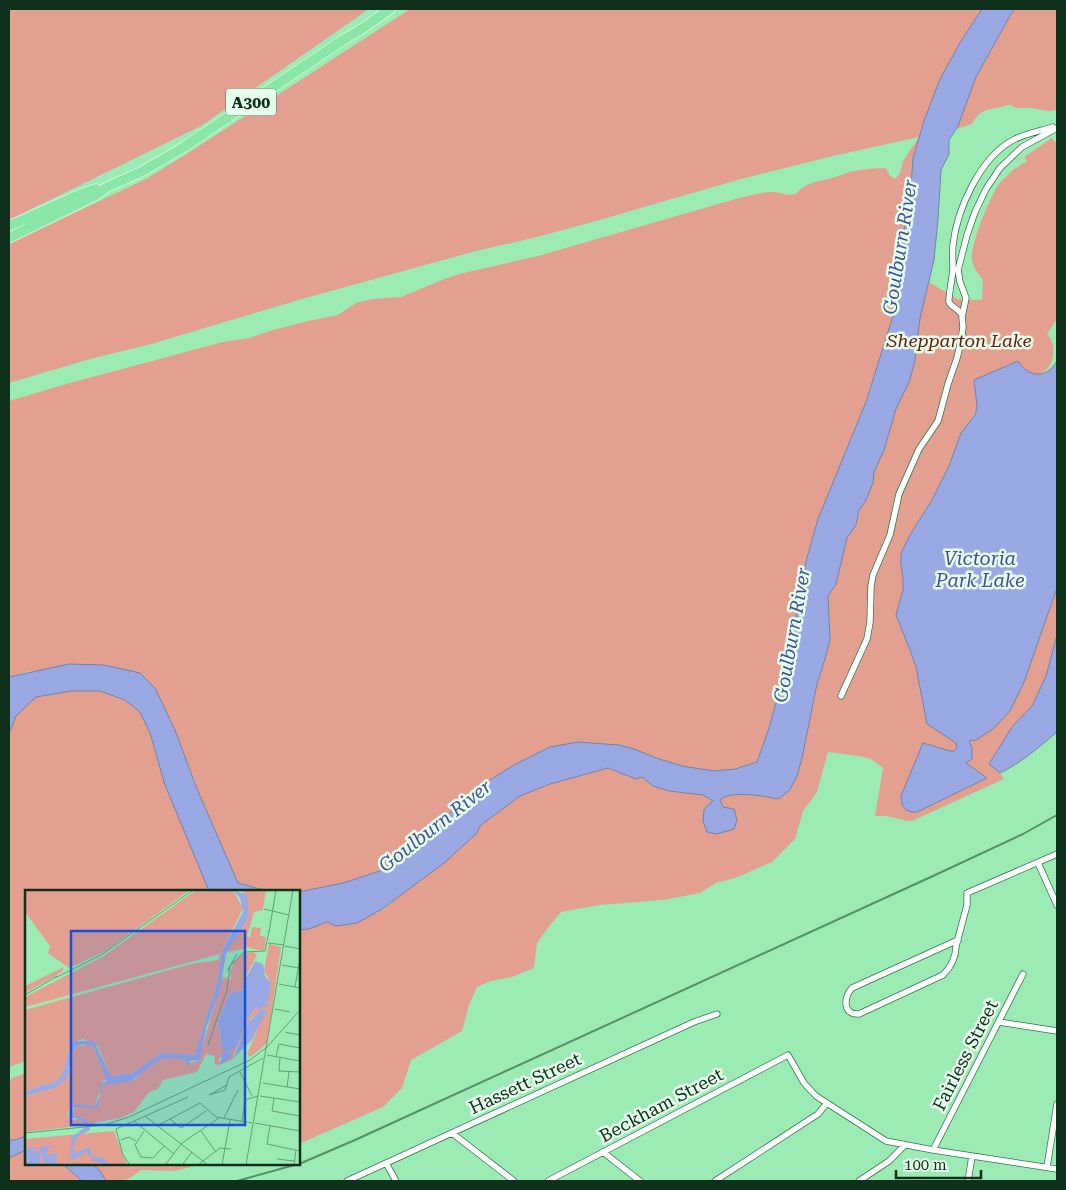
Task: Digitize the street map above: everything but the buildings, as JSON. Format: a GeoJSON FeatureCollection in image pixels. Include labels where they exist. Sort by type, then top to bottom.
{"type":"FeatureCollection","features":[{"type":"Feature","properties":{"kind":"highway","name":"A300"},"geometry":{"type":"LineString","coordinates":[[9,238],[94,190],[107,187],[141,172],[184,147],[390,9]]}},
{"type":"Feature","properties":{"kind":"highway","name":"A300"},"geometry":{"type":"LineString","coordinates":[[9,226],[82,198]]}},
{"type":"Feature","properties":{"kind":"street"},"geometry":{"type":"LineString","coordinates":[[841,696],[867,639],[873,575],[890,535],[899,494],[919,449],[939,417],[958,352],[966,298],[958,274],[967,235],[986,189],[1000,168],[1022,147],[1057,127]]}},
{"type":"Feature","properties":{"kind":"street"},"geometry":{"type":"LineString","coordinates":[[962,317],[959,310],[950,304],[949,295],[953,270],[953,244],[958,220],[972,186],[995,154],[1012,140],[1057,127]]}},
{"type":"Feature","properties":{"kind":"street"},"geometry":{"type":"LineString","coordinates":[[950,293],[955,290],[964,293]]}},
{"type":"Feature","properties":{"kind":"street"},"geometry":{"type":"LineString","coordinates":[[955,307],[964,303]]}},
{"type":"Feature","properties":{"kind":"street"},"geometry":{"type":"LineString","coordinates":[[958,940],[852,988],[848,992],[846,1006],[848,1010],[851,1013],[859,1014],[944,975],[950,968],[956,951],[967,905],[967,893],[1057,854]]}},
{"type":"Feature","properties":{"kind":"street"},"geometry":{"type":"LineString","coordinates":[[1038,863],[1057,906]]}},
{"type":"Feature","properties":{"kind":"street","name":"Fairless Street"},"geometry":{"type":"LineString","coordinates":[[933,1150],[1023,974]]}},
{"type":"Feature","properties":{"kind":"street","name":"Hassett Street"},"geometry":{"type":"LineString","coordinates":[[347,1181],[694,1022],[717,1014]]}},
{"type":"Feature","properties":{"kind":"street"},"geometry":{"type":"LineString","coordinates":[[999,1022],[1057,1031]]}},
{"type":"Feature","properties":{"kind":"street","name":"Beckham Street"},"geometry":{"type":"LineString","coordinates":[[548,1181],[788,1055],[804,1083],[816,1096],[827,1103]]}},
{"type":"Feature","properties":{"kind":"street"},"geometry":{"type":"LineString","coordinates":[[716,1181],[818,1114],[827,1103],[886,1141],[1057,1169]]}},
{"type":"Feature","properties":{"kind":"street"},"geometry":{"type":"LineString","coordinates":[[1047,1168],[1057,1104]]}},
{"type":"Feature","properties":{"kind":"street"},"geometry":{"type":"LineString","coordinates":[[452,1133],[514,1181]]}},
{"type":"Feature","properties":{"kind":"street"},"geometry":{"type":"LineString","coordinates":[[859,1181],[889,1161],[905,1144]]}},
{"type":"Feature","properties":{"kind":"street"},"geometry":{"type":"LineString","coordinates":[[603,1152],[640,1181]]}},
{"type":"Feature","properties":{"kind":"street"},"geometry":{"type":"LineString","coordinates":[[968,1181],[972,1156]]}},
{"type":"Feature","properties":{"kind":"street"},"geometry":{"type":"LineString","coordinates":[[386,1163],[396,1181]]}},
{"type":"Feature","properties":{"kind":"green space"},"geometry":{"type":"Polygon","coordinates":[[[9,9],[369,9],[201,126],[9,220],[9,9]]]}},
{"type":"Feature","properties":{"kind":"green space"},"geometry":{"type":"Polygon","coordinates":[[[410,9],[982,9],[961,41],[924,121],[913,158],[910,199],[902,240],[898,287],[893,316],[866,402],[818,519],[806,561],[781,685],[757,762],[735,769],[714,771],[682,766],[619,745],[578,742],[550,747],[512,766],[474,790],[418,844],[380,871],[343,883],[300,892],[300,890],[260,889],[238,883],[197,789],[175,730],[155,688],[31,671],[9,677],[9,401],[223,342],[249,338],[308,321],[338,315],[356,303],[373,299],[401,297],[459,274],[538,256],[732,200],[772,192],[789,195],[796,194],[814,182],[866,169],[886,168],[890,176],[895,179],[900,173],[903,161],[919,137],[741,179],[589,223],[476,251],[302,299],[151,344],[90,359],[9,383],[9,244],[148,178],[410,9]]]}},
{"type":"Feature","properties":{"kind":"green space"},"geometry":{"type":"Polygon","coordinates":[[[1015,9],[1057,9],[1057,110],[1016,108],[1008,105],[987,110],[979,114],[972,124],[956,129],[976,77],[1015,9]]]}},
{"type":"Feature","properties":{"kind":"green space","name":"Shepparton Lake"},"geometry":{"type":"Polygon","coordinates":[[[1052,138],[1055,142],[1057,141],[1057,319],[1047,334],[1052,342],[1054,352],[1052,361],[1042,373],[1034,374],[1026,371],[1018,361],[1003,367],[976,397],[977,407],[974,415],[961,433],[949,466],[932,500],[901,553],[903,590],[896,615],[916,667],[927,724],[956,743],[957,748],[954,751],[950,751],[923,744],[901,800],[903,807],[987,778],[966,763],[969,741],[976,740],[993,729],[1010,711],[1024,682],[1057,588],[1057,635],[1046,676],[1032,706],[1012,727],[990,764],[1004,779],[912,821],[907,821],[886,816],[875,816],[883,768],[871,759],[828,752],[817,792],[803,811],[795,839],[772,862],[738,877],[716,883],[700,893],[663,900],[600,905],[561,912],[537,943],[534,968],[512,977],[491,981],[477,987],[469,1005],[462,1031],[411,1060],[402,1088],[383,1107],[300,1144],[300,930],[382,910],[476,834],[481,825],[520,796],[550,784],[608,768],[636,779],[642,776],[653,786],[669,791],[703,795],[714,802],[704,809],[734,809],[723,807],[720,800],[739,794],[778,799],[797,776],[817,684],[830,639],[828,596],[836,584],[847,537],[856,525],[859,510],[865,502],[873,483],[874,472],[884,450],[896,409],[910,380],[915,360],[920,318],[929,282],[957,299],[982,300],[983,280],[976,271],[972,260],[974,243],[995,190],[1016,167],[1025,163],[1027,160],[1024,157],[1052,138]]]}},
{"type":"Feature","properties":{"kind":"green space"},"geometry":{"type":"Polygon","coordinates":[[[71,691],[100,691],[125,700],[141,712],[150,733],[165,785],[209,890],[25,890],[25,1061],[9,1067],[9,733],[16,716],[36,697],[71,691]]]}},
{"type":"Feature","properties":{"kind":"green space"},"geometry":{"type":"Polygon","coordinates":[[[25,1074],[25,1136],[9,1140],[9,1083],[12,1078],[25,1074]]]}},
{"type":"Feature","properties":{"kind":"green space"},"geometry":{"type":"Polygon","coordinates":[[[25,1150],[25,1165],[64,1165],[82,1181],[9,1181],[9,1158],[25,1150]]]}},
{"type":"Feature","properties":{"kind":"green space"},"geometry":{"type":"Polygon","coordinates":[[[94,1165],[197,1165],[175,1171],[141,1170],[132,1177],[121,1181],[106,1181],[94,1165]]]}},
{"type":"Feature","properties":{"kind":"water","name":"Goulburn River"},"geometry":{"type":"Polygon","coordinates":[[[982,9],[1015,9],[976,77],[958,126],[949,140],[949,154],[941,170],[934,260],[920,318],[915,360],[910,380],[896,409],[884,450],[874,472],[873,483],[865,502],[859,510],[856,525],[847,538],[836,584],[828,596],[830,639],[817,684],[802,758],[797,776],[789,791],[778,799],[739,794],[725,797],[720,800],[723,807],[734,809],[737,820],[734,829],[717,834],[707,832],[703,821],[704,809],[713,801],[703,795],[669,791],[653,786],[642,777],[636,779],[608,768],[550,784],[520,796],[481,825],[476,834],[444,863],[382,909],[357,923],[336,926],[327,922],[309,929],[300,930],[300,892],[343,883],[380,871],[418,844],[474,790],[512,766],[550,747],[578,742],[619,745],[682,766],[714,771],[735,769],[757,762],[781,685],[806,561],[818,519],[866,402],[893,316],[898,287],[902,240],[910,199],[913,158],[924,121],[940,79],[961,41],[982,9]]]}},
{"type":"Feature","properties":{"kind":"water","name":"Victoria Park Lake"},"geometry":{"type":"Polygon","coordinates":[[[1018,361],[1027,371],[1038,374],[1048,371],[1057,361],[1057,588],[1024,682],[1010,711],[993,729],[976,740],[969,741],[972,748],[972,759],[966,763],[987,778],[917,812],[910,811],[903,806],[901,796],[923,743],[950,751],[954,751],[957,748],[956,743],[927,724],[916,667],[896,615],[903,590],[901,553],[932,500],[949,466],[961,433],[975,415],[977,407],[974,380],[1018,361]]]}},
{"type":"Feature","properties":{"kind":"water"},"geometry":{"type":"Polygon","coordinates":[[[1057,635],[1057,732],[1023,760],[1000,773],[989,764],[1012,727],[1032,706],[1046,676],[1057,635]]]}},
{"type":"Feature","properties":{"kind":"water"},"geometry":{"type":"Polygon","coordinates":[[[69,664],[104,665],[140,673],[155,688],[175,730],[197,789],[238,883],[271,890],[209,890],[165,785],[150,733],[140,712],[125,700],[100,691],[71,691],[36,697],[16,716],[9,733],[9,677],[69,664]]]}},
{"type":"Feature","properties":{"kind":"water"},"geometry":{"type":"Polygon","coordinates":[[[25,1136],[25,1150],[9,1158],[9,1140],[25,1136]]]}},
{"type":"Feature","properties":{"kind":"water"},"geometry":{"type":"Polygon","coordinates":[[[64,1165],[94,1165],[102,1173],[106,1181],[82,1181],[64,1165]]]}},
{"type":"Feature","properties":{"kind":"railway"},"geometry":{"type":"LineString","coordinates":[[300,1164],[933,876],[1023,834],[1057,815]]}},
{"type":"Feature","properties":{"kind":"railway"},"geometry":{"type":"LineString","coordinates":[[237,1181],[294,1165]]}}]}
